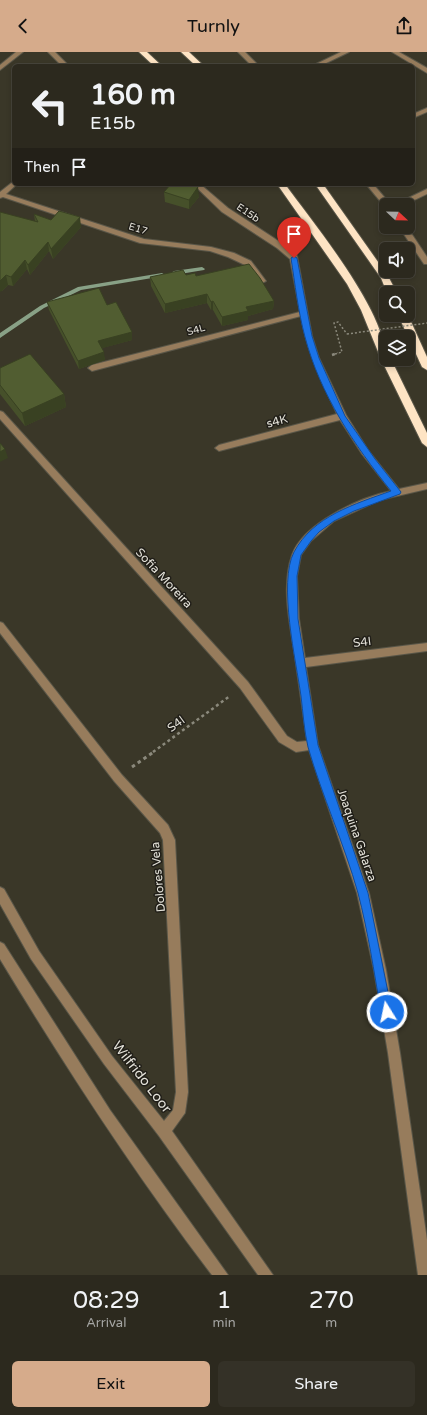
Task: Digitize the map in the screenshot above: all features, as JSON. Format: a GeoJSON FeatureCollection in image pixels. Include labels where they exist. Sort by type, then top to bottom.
{"type":"FeatureCollection","features":[{"type":"Feature","properties":{"kind":"highway"},"geometry":{"type":"LineString","coordinates":[[143,52],[156,64]]}},
{"type":"Feature","properties":{"kind":"highway"},"geometry":{"type":"LineString","coordinates":[[185,52],[198,64]]}},
{"type":"Feature","properties":{"kind":"highway"},"geometry":{"type":"LineString","coordinates":[[282,186],[351,283],[366,310],[379,342]]}},
{"type":"Feature","properties":{"kind":"highway"},"geometry":{"type":"LineString","coordinates":[[320,186],[386,278],[389,286]]}},
{"type":"Feature","properties":{"kind":"highway"},"geometry":{"type":"LineString","coordinates":[[406,322],[427,367]]}},
{"type":"Feature","properties":{"kind":"highway"},"geometry":{"type":"LineString","coordinates":[[389,366],[427,443]]}},
{"type":"Feature","properties":{"kind":"street"},"geometry":{"type":"LineString","coordinates":[[0,68],[20,52]]}},
{"type":"Feature","properties":{"kind":"street"},"geometry":{"type":"LineString","coordinates":[[51,52],[64,64]]}},
{"type":"Feature","properties":{"kind":"street"},"geometry":{"type":"LineString","coordinates":[[240,52],[254,64]]}},
{"type":"Feature","properties":{"kind":"street"},"geometry":{"type":"LineString","coordinates":[[319,64],[346,52]]}},
{"type":"Feature","properties":{"kind":"street"},"geometry":{"type":"LineString","coordinates":[[395,52],[427,71]]}},
{"type":"Feature","properties":{"kind":"street"},"geometry":{"type":"LineString","coordinates":[[415,115],[427,110]]}},
{"type":"Feature","properties":{"kind":"street"},"geometry":{"type":"LineString","coordinates":[[1,195],[12,185]]}},
{"type":"Feature","properties":{"kind":"street","name":"E15b"},"geometry":{"type":"LineString","coordinates":[[198,186],[225,210],[280,246],[294,258],[304,313],[315,358],[342,416],[370,458],[397,492]]}},
{"type":"Feature","properties":{"kind":"street"},"geometry":{"type":"LineString","coordinates":[[371,186],[381,198]]}},
{"type":"Feature","properties":{"kind":"street"},"geometry":{"type":"LineString","coordinates":[[412,198],[427,191]]}},
{"type":"Feature","properties":{"kind":"street","name":"E17"},"geometry":{"type":"LineString","coordinates":[[1,195],[143,241],[210,249],[232,255],[248,263],[263,283]]}},
{"type":"Feature","properties":{"kind":"street"},"geometry":{"type":"LineString","coordinates":[[408,234],[427,262]]}},
{"type":"Feature","properties":{"kind":"street","name":"S4L"},"geometry":{"type":"LineString","coordinates":[[92,368],[304,313]]}},
{"type":"Feature","properties":{"kind":"street","name":"Sofia Moreira"},"geometry":{"type":"LineString","coordinates":[[0,414],[244,685],[283,739],[296,746],[313,745]]}},
{"type":"Feature","properties":{"kind":"street","name":"s4K"},"geometry":{"type":"LineString","coordinates":[[219,448],[342,416]]}},
{"type":"Feature","properties":{"kind":"street","name":"Joaquina Galarza"},"geometry":{"type":"LineString","coordinates":[[425,1275],[394,1053],[380,970],[363,893],[313,745],[294,619],[292,576],[297,554],[308,538],[331,519],[366,502],[397,492],[427,486]]}},
{"type":"Feature","properties":{"kind":"street","name":"Dolores Vela"},"geometry":{"type":"LineString","coordinates":[[0,626],[118,778],[164,829],[171,846],[182,1092],[179,1113],[164,1131]]}},
{"type":"Feature","properties":{"kind":"street","name":"S4I"},"geometry":{"type":"LineString","coordinates":[[300,663],[427,647]]}},
{"type":"Feature","properties":{"kind":"street","name":"Wilfrido Loor"},"geometry":{"type":"LineString","coordinates":[[0,893],[35,955],[48,974],[108,1060],[164,1131],[266,1275]]}},
{"type":"Feature","properties":{"kind":"street"},"geometry":{"type":"LineString","coordinates":[[0,948],[69,1060],[132,1154],[221,1275]]}},
{"type":"Feature","properties":{"kind":"path"},"geometry":{"type":"LineString","coordinates":[[342,352],[334,323],[338,322],[347,334],[427,323]]}},
{"type":"Feature","properties":{"kind":"path","name":"S4l"},"geometry":{"type":"LineString","coordinates":[[118,778],[244,685]]}},
{"type":"Feature","properties":{"kind":"building"},"geometry":{"type":"Polygon","coordinates":[[[169,186],[198,187],[189,200],[164,192],[169,186]]]}},
{"type":"Feature","properties":{"kind":"building"},"geometry":{"type":"Polygon","coordinates":[[[59,211],[80,217],[51,249],[48,242],[28,265],[25,260],[11,277],[6,275],[0,281],[0,212],[38,222],[34,214],[51,220],[59,211]]]}},
{"type":"Feature","properties":{"kind":"building"},"geometry":{"type":"Polygon","coordinates":[[[249,264],[260,278],[274,301],[246,307],[248,311],[222,317],[213,301],[211,302],[207,294],[165,304],[150,277],[183,270],[186,275],[195,273],[196,276],[249,264]]]}},
{"type":"Feature","properties":{"kind":"building"},"geometry":{"type":"Polygon","coordinates":[[[99,288],[107,305],[116,302],[132,332],[98,341],[104,352],[78,361],[47,302],[99,288]]]}},
{"type":"Feature","properties":{"kind":"building"},"geometry":{"type":"Polygon","coordinates":[[[30,354],[64,394],[22,413],[0,385],[0,368],[30,354]]]}},
{"type":"Feature","properties":{"kind":"building"},"geometry":{"type":"Polygon","coordinates":[[[0,443],[5,449],[0,452],[0,443]]]}},
{"type":"Feature","properties":{"kind":"waterway"},"geometry":{"type":"LineString","coordinates":[[174,273],[202,269]]}},
{"type":"Feature","properties":{"kind":"waterway"},"geometry":{"type":"LineString","coordinates":[[0,336],[42,307],[80,288],[162,275]]}},
{"type":"Feature","properties":{"kind":"route"},"geometry":{"type":"LineString","coordinates":[[294,258],[308,336],[315,358],[342,416],[372,462],[397,492],[378,497],[352,508],[331,519],[316,530],[308,538],[297,554],[292,576],[294,619],[313,745],[363,893],[380,970],[387,1012]]}}]}
